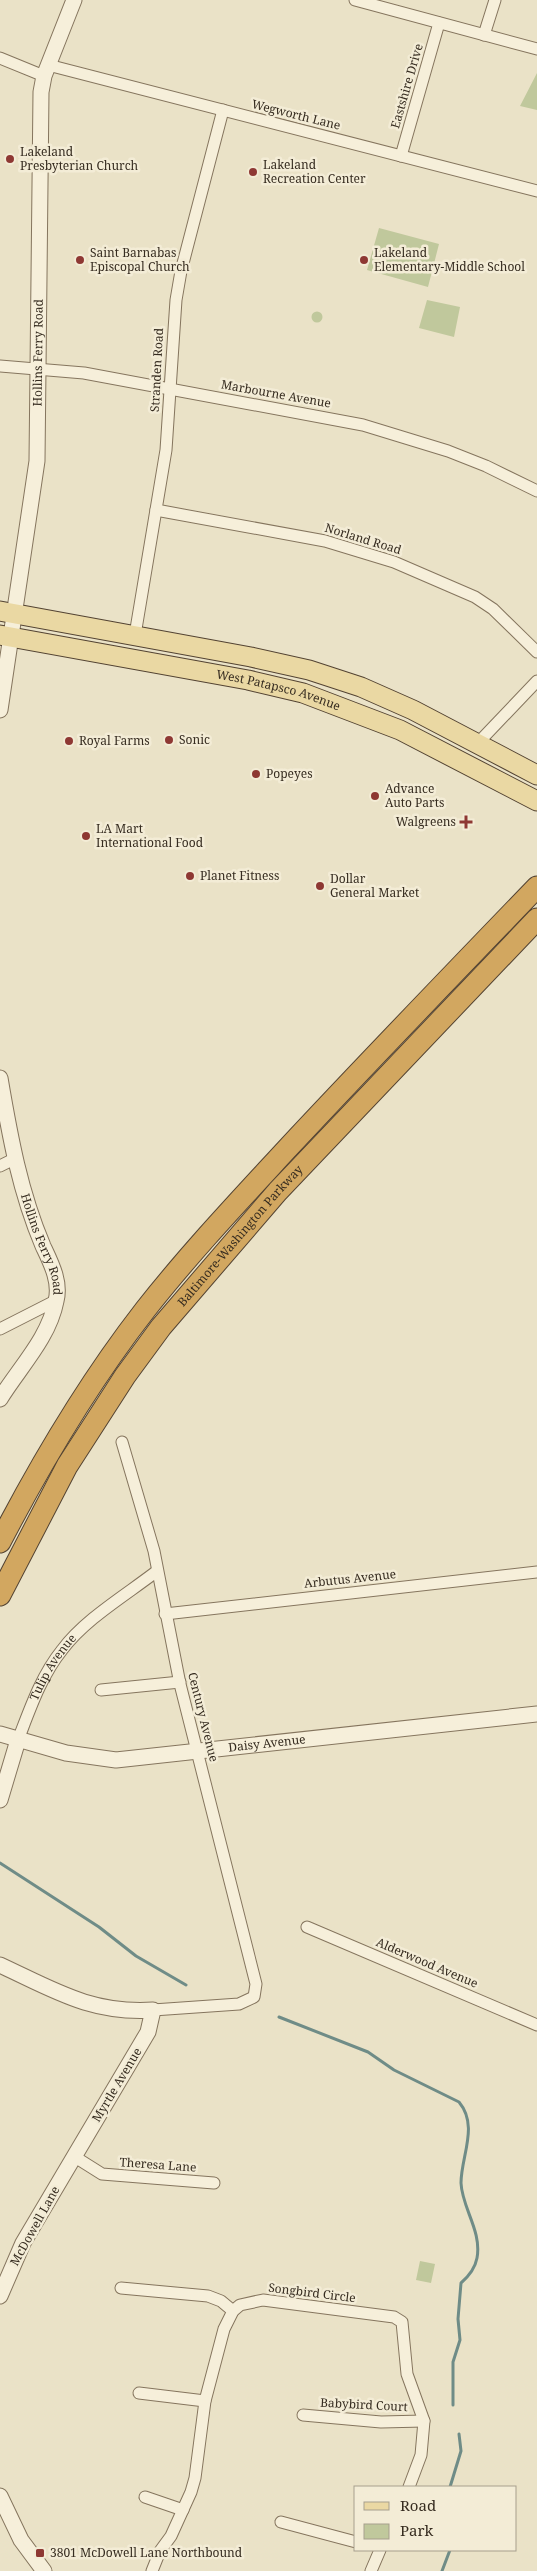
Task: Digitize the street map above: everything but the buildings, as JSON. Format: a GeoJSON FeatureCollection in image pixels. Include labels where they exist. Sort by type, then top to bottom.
{"type":"FeatureCollection","features":[{"type":"Feature","properties":{"kind":"highway","name":"Baltimore-Washington Parkway"},"geometry":{"type":"LineString","coordinates":[[0,1542],[47,1456],[76,1408],[145,1311],[216,1226],[537,887]]}},
{"type":"Feature","properties":{"kind":"highway","name":"Baltimore-Washington Parkway"},"geometry":{"type":"LineString","coordinates":[[0,1595],[67,1466],[125,1376],[161,1327],[278,1191],[537,919]]}},
{"type":"Feature","properties":{"kind":"main road","name":"West Patapsco Avenue"},"geometry":{"type":"LineString","coordinates":[[8,612],[309,670],[362,687],[413,710],[537,775]]}},
{"type":"Feature","properties":{"kind":"main road","name":"West Patapsco Avenue"},"geometry":{"type":"LineString","coordinates":[[6,636],[248,680],[303,692],[400,730],[537,801]]}},
{"type":"Feature","properties":{"kind":"main road"},"geometry":{"type":"LineString","coordinates":[[130,658],[139,648],[185,656],[194,654],[197,647]]}},
{"type":"Feature","properties":{"kind":"main road"},"geometry":{"type":"LineString","coordinates":[[460,761],[474,755],[537,787]]}},
{"type":"Feature","properties":{"kind":"street"},"geometry":{"type":"LineString","coordinates":[[355,0],[537,49]]}},
{"type":"Feature","properties":{"kind":"street"},"geometry":{"type":"LineString","coordinates":[[484,35],[495,0]]}},
{"type":"Feature","properties":{"kind":"street","name":"Hollins Ferry Road"},"geometry":{"type":"LineString","coordinates":[[0,710],[8,612],[36,461],[39,368],[40,110],[46,71],[71,1]]}},
{"type":"Feature","properties":{"kind":"street","name":"Eastshire Drive"},"geometry":{"type":"LineString","coordinates":[[401,156],[439,23]]}},
{"type":"Feature","properties":{"kind":"street","name":"Wegworth Lane"},"geometry":{"type":"LineString","coordinates":[[0,58],[46,71],[223,110],[537,191]]}},
{"type":"Feature","properties":{"kind":"street","name":"Stranden Road"},"geometry":{"type":"LineString","coordinates":[[134,636],[166,450],[175,308],[181,271],[223,110]]}},
{"type":"Feature","properties":{"kind":"street","name":"Marbourne Avenue"},"geometry":{"type":"LineString","coordinates":[[0,366],[84,373],[363,424],[448,451],[494,470],[537,491]]}},
{"type":"Feature","properties":{"kind":"street","name":"Norland Road"},"geometry":{"type":"LineString","coordinates":[[156,510],[325,541],[394,562],[475,597],[493,609],[537,652]]}},
{"type":"Feature","properties":{"kind":"street"},"geometry":{"type":"LineString","coordinates":[[477,744],[537,681]]}},
{"type":"Feature","properties":{"kind":"street","name":"Hollins Ferry Road"},"geometry":{"type":"LineString","coordinates":[[0,1078],[14,1159],[30,1216],[54,1270],[57,1300],[38,1342],[0,1399]]}},
{"type":"Feature","properties":{"kind":"street"},"geometry":{"type":"LineString","coordinates":[[0,1166],[14,1159]]}},
{"type":"Feature","properties":{"kind":"street"},"geometry":{"type":"LineString","coordinates":[[0,1329],[57,1300]]}},
{"type":"Feature","properties":{"kind":"street","name":"Century Avenue"},"geometry":{"type":"LineString","coordinates":[[122,1442],[150,1534],[180,1682],[256,1984],[254,1998],[239,2004],[153,2010]]}},
{"type":"Feature","properties":{"kind":"street","name":"Tulip Avenue"},"geometry":{"type":"LineString","coordinates":[[0,1800],[18,1740],[36,1694],[62,1649],[76,1633],[157,1571]]}},
{"type":"Feature","properties":{"kind":"street","name":"Arbutus Avenue"},"geometry":{"type":"LineString","coordinates":[[165,1614],[537,1572]]}},
{"type":"Feature","properties":{"kind":"street"},"geometry":{"type":"LineString","coordinates":[[101,1690],[180,1682]]}},
{"type":"Feature","properties":{"kind":"street","name":"Daisy Avenue"},"geometry":{"type":"LineString","coordinates":[[0,1734],[73,1754],[116,1760],[537,1714]]}},
{"type":"Feature","properties":{"kind":"street","name":"Alderwood Avenue"},"geometry":{"type":"LineString","coordinates":[[307,1927],[537,2025]]}},
{"type":"Feature","properties":{"kind":"street"},"geometry":{"type":"LineString","coordinates":[[0,1965],[94,2006],[130,2012],[153,2010]]}},
{"type":"Feature","properties":{"kind":"street","name":"Myrtle Avenue"},"geometry":{"type":"LineString","coordinates":[[74,2157],[148,2032],[153,2010]]}},
{"type":"Feature","properties":{"kind":"street","name":"Theresa Lane"},"geometry":{"type":"LineString","coordinates":[[74,2157],[102,2174],[214,2183]]}},
{"type":"Feature","properties":{"kind":"street","name":"McDowell Lane"},"geometry":{"type":"LineString","coordinates":[[0,2296],[23,2244],[74,2157]]}},
{"type":"Feature","properties":{"kind":"street"},"geometry":{"type":"LineString","coordinates":[[121,2288],[208,2296],[222,2301],[233,2311],[224,2329],[205,2401],[195,2478],[183,2510],[152,2571]]}},
{"type":"Feature","properties":{"kind":"street","name":"Songbird Circle"},"geometry":{"type":"LineString","coordinates":[[233,2311],[240,2305],[263,2300],[399,2318],[404,2327],[404,2358],[407,2374],[424,2421],[421,2455],[409,2486]]}},
{"type":"Feature","properties":{"kind":"street"},"geometry":{"type":"LineString","coordinates":[[139,2393],[205,2401]]}},
{"type":"Feature","properties":{"kind":"street","name":"Babybird Court"},"geometry":{"type":"LineString","coordinates":[[303,2415],[381,2422],[424,2421]]}},
{"type":"Feature","properties":{"kind":"street"},"geometry":{"type":"LineString","coordinates":[[0,2496],[21,2540],[44,2571]]}},
{"type":"Feature","properties":{"kind":"street"},"geometry":{"type":"LineString","coordinates":[[145,2497],[183,2510]]}},
{"type":"Feature","properties":{"kind":"street"},"geometry":{"type":"LineString","coordinates":[[281,2522],[354,2541]]}},
{"type":"Feature","properties":{"kind":"street"},"geometry":{"type":"LineString","coordinates":[[371,2571],[380,2551]]}},
{"type":"Feature","properties":{"kind":"green space"},"geometry":{"type":"Polygon","coordinates":[[[537,73],[537,110],[520,106],[537,73]]]}},
{"type":"Feature","properties":{"kind":"green space"},"geometry":{"type":"Polygon","coordinates":[[[379,228],[439,244],[428,287],[367,270],[379,228]]]}},
{"type":"Feature","properties":{"kind":"green space"},"geometry":{"type":"Polygon","coordinates":[[[427,300],[460,307],[454,337],[419,328],[427,300]]]}},
{"type":"Feature","properties":{"kind":"green space"},"geometry":{"type":"Polygon","coordinates":[[[315,312],[319,312],[322,317],[321,321],[315,322],[312,319],[312,315],[315,312]]]}},
{"type":"Feature","properties":{"kind":"green space"},"geometry":{"type":"Polygon","coordinates":[[[420,2261],[435,2264],[431,2283],[416,2280],[420,2261]]]}},
{"type":"Feature","properties":{"kind":"waterway"},"geometry":{"type":"LineString","coordinates":[[0,1863],[99,1927],[136,1956],[186,1985]]}},
{"type":"Feature","properties":{"kind":"waterway"},"geometry":{"type":"LineString","coordinates":[[279,2017],[368,2052],[394,2070],[459,2102],[465,2111],[468,2121],[468,2141],[461,2183],[462,2192],[477,2238],[478,2248],[475,2266],[461,2283],[458,2319],[460,2340],[453,2362],[453,2405]]}},
{"type":"Feature","properties":{"kind":"waterway"},"geometry":{"type":"LineString","coordinates":[[450,2486],[461,2451],[459,2434]]}},
{"type":"Feature","properties":{"kind":"waterway"},"geometry":{"type":"LineString","coordinates":[[442,2571],[450,2551]]}},
{"type":"Feature","properties":{"kind":"place","name":"Lakeland Presbyterian Church"},"geometry":{"type":"Point","coordinates":[10,159]}},
{"type":"Feature","properties":{"kind":"place","name":"Lakeland Recreation Center"},"geometry":{"type":"Point","coordinates":[253,172]}},
{"type":"Feature","properties":{"kind":"place","name":"Saint Barnabas Episcopal Church"},"geometry":{"type":"Point","coordinates":[80,260]}},
{"type":"Feature","properties":{"kind":"place","name":"Lakeland Elementary-Middle School"},"geometry":{"type":"Point","coordinates":[364,260]}},
{"type":"Feature","properties":{"kind":"place","name":"Sonic"},"geometry":{"type":"Point","coordinates":[169,740]}},
{"type":"Feature","properties":{"kind":"place","name":"Royal Farms"},"geometry":{"type":"Point","coordinates":[69,741]}},
{"type":"Feature","properties":{"kind":"place","name":"Popeyes"},"geometry":{"type":"Point","coordinates":[256,774]}},
{"type":"Feature","properties":{"kind":"place","name":"Advance Auto Parts"},"geometry":{"type":"Point","coordinates":[375,796]}},
{"type":"Feature","properties":{"kind":"place","name":"Walgreens"},"geometry":{"type":"Point","coordinates":[466,822]}},
{"type":"Feature","properties":{"kind":"place","name":"LA Mart International Food"},"geometry":{"type":"Point","coordinates":[86,836]}},
{"type":"Feature","properties":{"kind":"place","name":"Planet Fitness"},"geometry":{"type":"Point","coordinates":[190,876]}},
{"type":"Feature","properties":{"kind":"place","name":"Dollar General Market"},"geometry":{"type":"Point","coordinates":[320,886]}},
{"type":"Feature","properties":{"kind":"place","name":"3801 McDowell Lane Northbound"},"geometry":{"type":"Point","coordinates":[40,2553]}}]}
